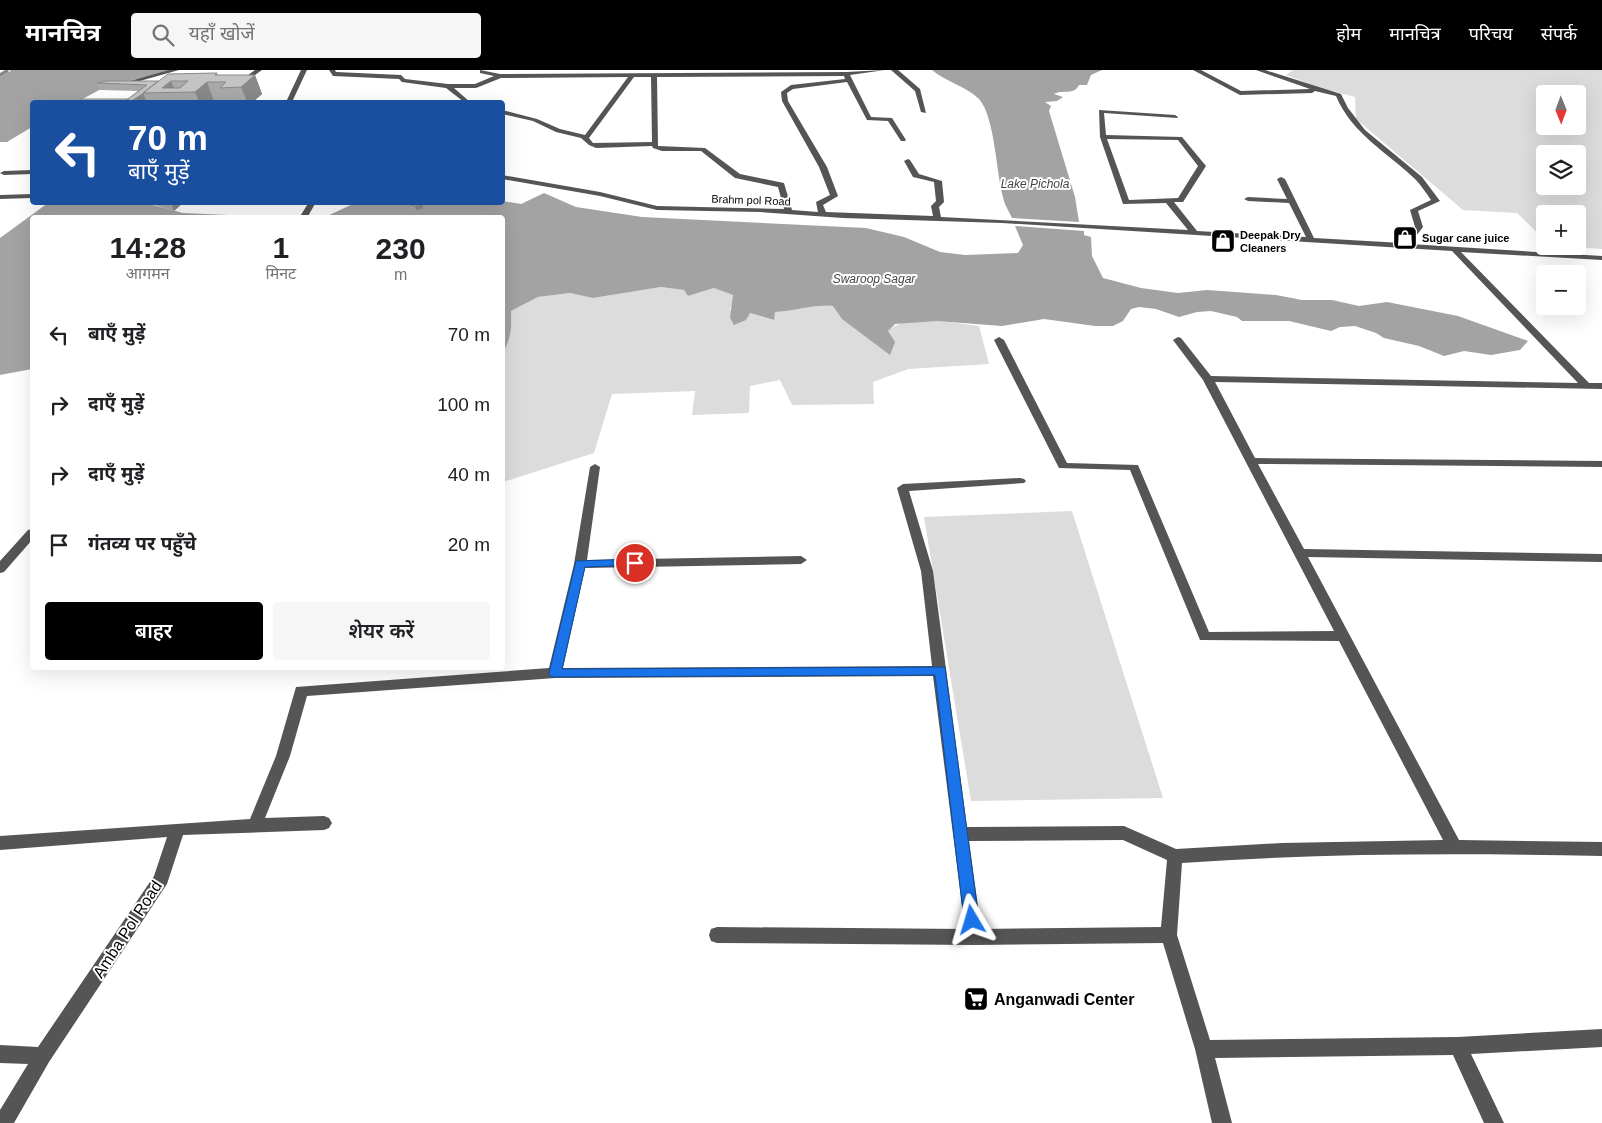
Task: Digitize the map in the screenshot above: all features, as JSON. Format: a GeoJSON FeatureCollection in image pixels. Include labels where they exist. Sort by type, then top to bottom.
{"type":"FeatureCollection","features":[{"type":"Feature","properties":{"kind":"street"},"geometry":{"type":"LineString","coordinates":[[122,84],[176,70]]}},
{"type":"Feature","properties":{"kind":"street"},"geometry":{"type":"LineString","coordinates":[[234,88],[259,70]]}},
{"type":"Feature","properties":{"kind":"street"},"geometry":{"type":"LineString","coordinates":[[290,100],[304,70]]}},
{"type":"Feature","properties":{"kind":"street"},"geometry":{"type":"LineString","coordinates":[[332,70],[332,74],[401,76],[402,80],[448,86],[476,86],[500,76]]}},
{"type":"Feature","properties":{"kind":"street"},"geometry":{"type":"LineString","coordinates":[[483,70],[482,72],[500,76],[830,72],[848,77],[869,119],[890,119],[903,140]]}},
{"type":"Feature","properties":{"kind":"street"},"geometry":{"type":"LineString","coordinates":[[823,215],[819,204],[834,196],[823,167],[785,101],[784,92],[791,87],[882,70]]}},
{"type":"Feature","properties":{"kind":"street"},"geometry":{"type":"LineString","coordinates":[[894,70],[918,90],[924,112]]}},
{"type":"Feature","properties":{"kind":"street"},"geometry":{"type":"LineString","coordinates":[[1196,70],[1240,93],[1319,90]]}},
{"type":"Feature","properties":{"kind":"street"},"geometry":{"type":"LineString","coordinates":[[1259,70],[1339,95],[1356,124],[1420,180],[1436,201],[1414,210],[1419,227],[1404,246]]}},
{"type":"Feature","properties":{"kind":"street"},"geometry":{"type":"LineString","coordinates":[[586,138],[633,74]]}},
{"type":"Feature","properties":{"kind":"street"},"geometry":{"type":"LineString","coordinates":[[654,74],[654,144],[657,149],[703,149],[738,176],[780,185],[789,212]]}},
{"type":"Feature","properties":{"kind":"street"},"geometry":{"type":"LineString","coordinates":[[448,86],[465,100]]}},
{"type":"Feature","properties":{"kind":"street"},"geometry":{"type":"LineString","coordinates":[[1103,137],[1180,138],[1202,166],[1180,200],[1126,202],[1103,137],[1101,111],[1175,117]]}},
{"type":"Feature","properties":{"kind":"street"},"geometry":{"type":"LineString","coordinates":[[505,113],[535,120],[558,131],[586,138],[591,144],[596,146],[654,144]]}},
{"type":"Feature","properties":{"kind":"street"},"geometry":{"type":"LineString","coordinates":[[908,161],[916,175],[938,181],[940,202],[935,206],[937,218]]}},
{"type":"Feature","properties":{"kind":"street"},"geometry":{"type":"LineString","coordinates":[[4,173],[30,172]]}},
{"type":"Feature","properties":{"kind":"street","name":"Brahm pol Road"},"geometry":{"type":"LineString","coordinates":[[505,178],[600,194],[657,208],[1002,221],[1602,258]]}},
{"type":"Feature","properties":{"kind":"street"},"geometry":{"type":"LineString","coordinates":[[1281,179],[1311,240]]}},
{"type":"Feature","properties":{"kind":"street"},"geometry":{"type":"LineString","coordinates":[[0,197],[30,196]]}},
{"type":"Feature","properties":{"kind":"street"},"geometry":{"type":"LineString","coordinates":[[1248,199],[1292,201]]}},
{"type":"Feature","properties":{"kind":"street"},"geometry":{"type":"LineString","coordinates":[[1168,200],[1196,233]]}},
{"type":"Feature","properties":{"kind":"street"},"geometry":{"type":"LineString","coordinates":[[1454,249],[1586,386]]}},
{"type":"Feature","properties":{"kind":"street"},"geometry":{"type":"LineString","coordinates":[[999,340],[1063,466],[1134,467],[1205,638],[1343,636]]}},
{"type":"Feature","properties":{"kind":"street"},"geometry":{"type":"LineString","coordinates":[[1178,340],[1208,379],[1454,846]]}},
{"type":"Feature","properties":{"kind":"street"},"geometry":{"type":"LineString","coordinates":[[1208,379],[1602,386]]}},
{"type":"Feature","properties":{"kind":"street"},"geometry":{"type":"LineString","coordinates":[[1252,461],[1602,464]]}},
{"type":"Feature","properties":{"kind":"street"},"geometry":{"type":"LineString","coordinates":[[555,673],[580,564],[595,467]]}},
{"type":"Feature","properties":{"kind":"street"},"geometry":{"type":"LineString","coordinates":[[974,937],[927,571],[903,488],[1020,481]]}},
{"type":"Feature","properties":{"kind":"street"},"geometry":{"type":"LineString","coordinates":[[0,569],[30,534]]}},
{"type":"Feature","properties":{"kind":"street"},"geometry":{"type":"LineString","coordinates":[[1300,553],[1602,558]]}},
{"type":"Feature","properties":{"kind":"street"},"geometry":{"type":"LineString","coordinates":[[580,564],[801,560]]}},
{"type":"Feature","properties":{"kind":"street"},"geometry":{"type":"LineString","coordinates":[[255,825],[283,756],[301,691],[555,673],[941,671]]}},
{"type":"Feature","properties":{"kind":"street"},"geometry":{"type":"LineString","coordinates":[[0,843],[177,829],[324,823]]}},
{"type":"Feature","properties":{"kind":"street","name":"Amba Pol Road"},"geometry":{"type":"LineString","coordinates":[[3,1123],[43,1056],[161,879],[177,829]]}},
{"type":"Feature","properties":{"kind":"street"},"geometry":{"type":"LineString","coordinates":[[960,834],[1124,833],[1175,856],[1238,851],[1454,846],[1600,852]]}},
{"type":"Feature","properties":{"kind":"street"},"geometry":{"type":"LineString","coordinates":[[1175,856],[1170,935],[1204,1049],[1222,1123]]}},
{"type":"Feature","properties":{"kind":"street"},"geometry":{"type":"LineString","coordinates":[[717,935],[974,937],[1170,935]]}},
{"type":"Feature","properties":{"kind":"street"},"geometry":{"type":"LineString","coordinates":[[1204,1049],[1458,1046],[1602,1038]]}},
{"type":"Feature","properties":{"kind":"street"},"geometry":{"type":"LineString","coordinates":[[1458,1046],[1494,1123]]}},
{"type":"Feature","properties":{"kind":"street"},"geometry":{"type":"LineString","coordinates":[[0,1054],[43,1056]]}},
{"type":"Feature","properties":{"kind":"shaded area"},"geometry":{"type":"Polygon","coordinates":[[[1293,70],[1602,70],[1602,249],[1586,248],[1586,205],[1536,205],[1536,231],[1517,213],[1463,210],[1356,119],[1355,97],[1321,88],[1286,75],[1293,70]]]}},
{"type":"Feature","properties":{"kind":"shaded area"},"geometry":{"type":"Polygon","coordinates":[[[661,287],[685,290],[688,296],[714,288],[733,295],[730,310],[750,313],[773,320],[775,312],[834,306],[842,319],[888,331],[896,325],[918,321],[979,326],[989,364],[908,369],[873,382],[874,404],[792,405],[780,380],[750,386],[749,413],[692,415],[695,391],[612,394],[594,453],[505,481],[505,349],[510,333],[511,311],[538,297],[570,293],[593,298],[661,287]]]}},
{"type":"Feature","properties":{"kind":"shaded area"},"geometry":{"type":"Polygon","coordinates":[[[1072,511],[1163,798],[971,801],[924,517],[1072,511]]]}},
{"type":"Feature","properties":{"kind":"water"},"geometry":{"type":"Polygon","coordinates":[[[9,70],[172,70],[125,82],[107,81],[103,83],[103,88],[81,100],[30,100],[30,128],[7,142],[0,142],[0,77],[11,71],[9,70]]]}},
{"type":"Feature","properties":{"kind":"water","name":"Lake Pichola"},"geometry":{"type":"Polygon","coordinates":[[[932,70],[1102,70],[1091,75],[1087,85],[1079,85],[1074,90],[1054,94],[1063,97],[1057,101],[1045,102],[1051,106],[1049,111],[1075,197],[1079,222],[1012,218],[1005,205],[992,131],[984,107],[974,95],[932,70]]]}},
{"type":"Feature","properties":{"kind":"water","name":"Swaroop Sagar"},"geometry":{"type":"Polygon","coordinates":[[[544,193],[576,207],[642,217],[866,228],[904,237],[940,252],[965,255],[1018,253],[1023,245],[1015,226],[1084,231],[1084,235],[1091,237],[1092,256],[1103,278],[1141,288],[1178,293],[1207,290],[1276,295],[1302,300],[1332,300],[1359,306],[1387,302],[1458,316],[1528,341],[1520,350],[1491,355],[1464,351],[1444,356],[1419,346],[1384,338],[1376,333],[1355,326],[1340,327],[1331,331],[1289,321],[1242,321],[1237,317],[1211,311],[1197,312],[1179,317],[1156,309],[1139,307],[1131,309],[1123,321],[1113,326],[1095,326],[1044,319],[1002,326],[937,321],[895,324],[888,331],[895,342],[890,355],[842,319],[833,306],[775,312],[774,320],[750,313],[746,320],[734,325],[730,318],[733,295],[714,288],[688,296],[684,290],[661,287],[593,298],[570,293],[538,297],[511,311],[510,333],[505,349],[505,215],[329,215],[351,205],[505,205],[505,201],[521,204],[544,193]]]}},
{"type":"Feature","properties":{"kind":"water"},"geometry":{"type":"Polygon","coordinates":[[[45,205],[153,205],[183,213],[228,215],[32,215],[45,205]]]}},
{"type":"Feature","properties":{"kind":"water"},"geometry":{"type":"Polygon","coordinates":[[[30,216],[30,369],[0,375],[0,238],[30,216]]]}},
{"type":"Feature","properties":{"kind":"building"},"geometry":{"type":"Polygon","coordinates":[[[217,73],[215,75],[255,75],[241,87],[220,88],[226,82],[207,82],[195,92],[143,93],[168,74],[217,73]],[[171,81],[162,88],[180,88],[188,81],[171,81]]]}},
{"type":"Feature","properties":{"kind":"building"},"geometry":{"type":"Polygon","coordinates":[[[107,81],[158,81],[133,100],[128,99],[147,85],[97,83],[107,81]]]}},
{"type":"Feature","properties":{"kind":"building"},"geometry":{"type":"Polygon","coordinates":[[[81,99],[128,99],[126,100],[80,100],[81,99]]]}},
{"type":"Feature","properties":{"kind":"place","name":"Sugar cane juice"},"geometry":{"type":"Point","coordinates":[1405,238]}},
{"type":"Feature","properties":{"kind":"place","name":"Deepak Dry Cleaners"},"geometry":{"type":"Point","coordinates":[1223,241]}},
{"type":"Feature","properties":{"kind":"place","name":"Anganwadi Center"},"geometry":{"type":"Point","coordinates":[976,999]}},
{"type":"Feature","properties":{"kind":"route"},"geometry":{"type":"LineString","coordinates":[[635,563],[580,564],[555,673],[941,671],[972,920]]}}]}
